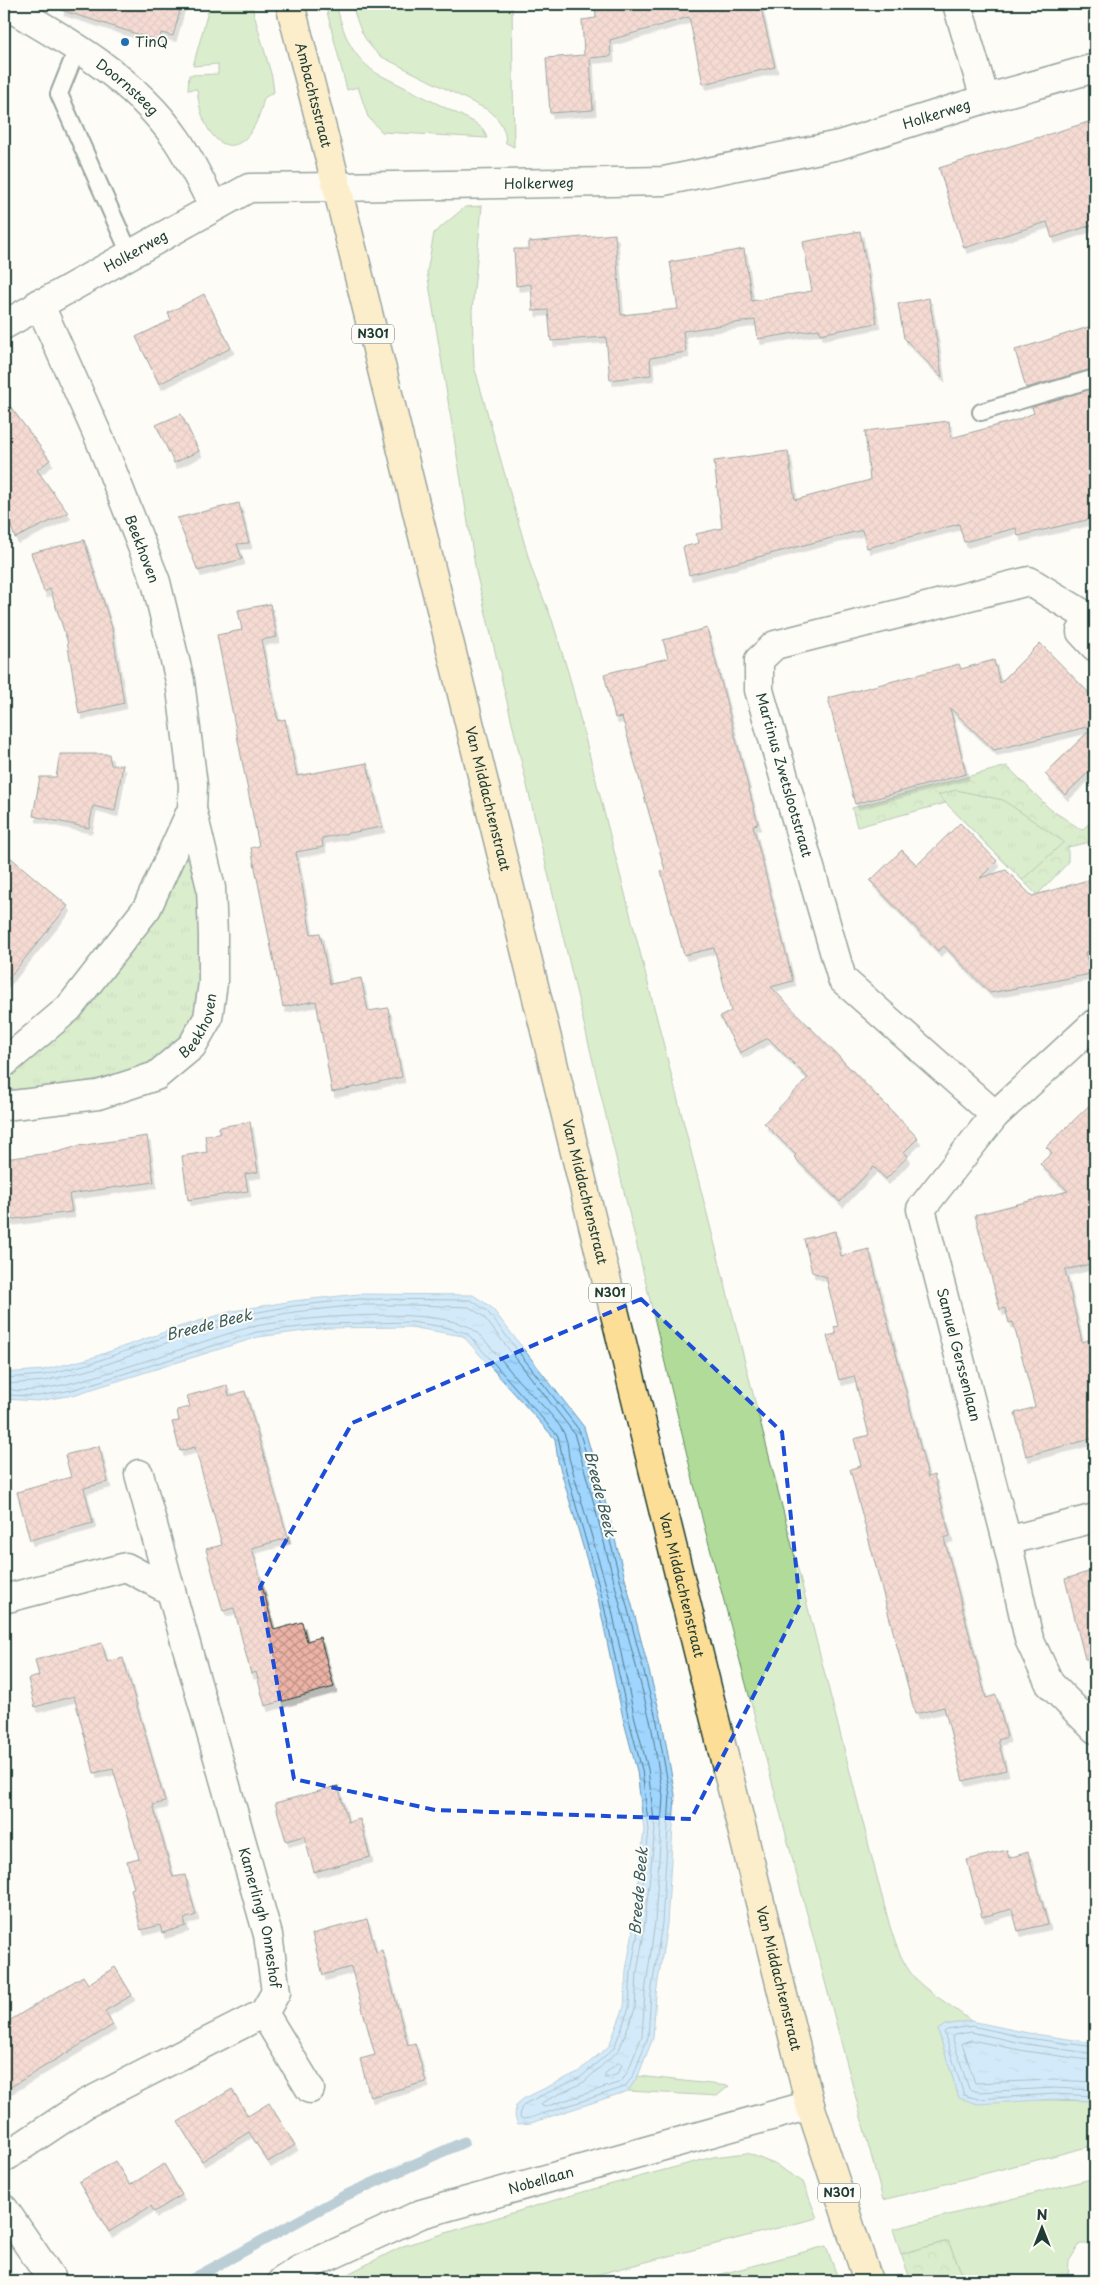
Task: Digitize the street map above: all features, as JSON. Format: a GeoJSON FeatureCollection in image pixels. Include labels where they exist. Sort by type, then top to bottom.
{"type":"FeatureCollection","features":[{"type":"Feature","properties":{"kind":"main road","name":"Ambachtsstraat"},"geometry":{"type":"LineString","coordinates":[[290,4],[337,187]]}},
{"type":"Feature","properties":{"kind":"main road","name":"Van Middachtenstraat"},"geometry":{"type":"LineString","coordinates":[[337,187],[810,2106],[868,2281]]}},
{"type":"Feature","properties":{"kind":"street","name":"Doornsteeg"},"geometry":{"type":"LineString","coordinates":[[4,4],[77,49],[142,98],[178,142],[214,207]]}},
{"type":"Feature","properties":{"kind":"street"},"geometry":{"type":"LineString","coordinates":[[957,4],[985,99]]}},
{"type":"Feature","properties":{"kind":"street","name":"Holkerweg"},"geometry":{"type":"LineString","coordinates":[[4,325],[39,303],[250,188],[664,181],[839,145],[985,99],[1095,68]]}},
{"type":"Feature","properties":{"kind":"street","name":"Beekhoven"},"geometry":{"type":"LineString","coordinates":[[4,1106],[98,1095],[156,1076],[192,1046],[208,1018],[213,983],[214,936],[211,888],[192,808],[193,785],[180,681],[156,582],[100,440],[39,303]]}},
{"type":"Feature","properties":{"kind":"street","name":"Martinus Zwetslootstraat"},"geometry":{"type":"LineString","coordinates":[[995,1115],[842,979],[759,690],[759,660],[775,645],[1029,580],[1094,618],[1081,632],[1095,647]]}},
{"type":"Feature","properties":{"kind":"street","name":"Beekhoven"},"geometry":{"type":"LineString","coordinates":[[4,1063],[70,1008],[147,908],[192,808]]}},
{"type":"Feature","properties":{"kind":"street","name":"Samuel Gerssenlaan"},"geometry":{"type":"LineString","coordinates":[[1095,1023],[995,1115],[920,1210],[1007,1540],[1029,1639],[1050,1684],[1095,1729]]}},
{"type":"Feature","properties":{"kind":"street","name":"Kamerlingh Onneshof"},"geometry":{"type":"LineString","coordinates":[[139,1474],[268,1935],[276,1992],[264,2012]]}},
{"type":"Feature","properties":{"kind":"street"},"geometry":{"type":"LineString","coordinates":[[1007,1540],[1095,1518]]}},
{"type":"Feature","properties":{"kind":"street"},"geometry":{"type":"LineString","coordinates":[[4,1599],[126,1566],[171,1591]]}},
{"type":"Feature","properties":{"kind":"street"},"geometry":{"type":"LineString","coordinates":[[4,2158],[85,2104],[264,2012],[310,2090]]}},
{"type":"Feature","properties":{"kind":"street","name":"Nobellaan"},"geometry":{"type":"LineString","coordinates":[[282,2281],[299,2270],[421,2214],[810,2106]]}},
{"type":"Feature","properties":{"kind":"street"},"geometry":{"type":"LineString","coordinates":[[4,2209],[53,2281]]}},
{"type":"Feature","properties":{"kind":"lane"},"geometry":{"type":"LineString","coordinates":[[77,49],[59,94],[130,254]]}},
{"type":"Feature","properties":{"kind":"lane"},"geometry":{"type":"LineString","coordinates":[[981,412],[1095,378]]}},
{"type":"Feature","properties":{"kind":"highlighted area"},"geometry":{"type":"Polygon","coordinates":[[[641,1299],[782,1432],[800,1604],[691,1819],[435,1810],[294,1779],[260,1587],[352,1423],[641,1299]]]}},
{"type":"Feature","properties":{"kind":"green space"},"geometry":{"type":"Polygon","coordinates":[[[210,4],[251,4],[272,77],[274,92],[264,98],[257,121],[248,136],[237,144],[227,145],[217,139],[208,128],[201,111],[197,89],[188,90],[189,75],[218,74],[218,64],[193,66],[210,4]]]}},
{"type":"Feature","properties":{"kind":"green space"},"geometry":{"type":"Polygon","coordinates":[[[325,4],[336,4],[349,42],[359,58],[367,66],[376,73],[474,122],[483,129],[487,138],[382,132],[368,117],[358,87],[347,90],[325,4]]]}},
{"type":"Feature","properties":{"kind":"green space"},"geometry":{"type":"Polygon","coordinates":[[[352,4],[512,4],[514,147],[506,143],[502,125],[490,111],[380,56],[369,44],[362,32],[352,4]]]}},
{"type":"Feature","properties":{"kind":"green space"},"geometry":{"type":"Polygon","coordinates":[[[482,206],[472,311],[474,366],[532,570],[552,620],[569,675],[891,1931],[907,1968],[915,1978],[924,1987],[971,2021],[945,2025],[938,2030],[959,2098],[1095,2101],[1095,2145],[883,2200],[703,1522],[476,572],[427,272],[434,233],[465,207],[482,206]]]}},
{"type":"Feature","properties":{"kind":"green space"},"geometry":{"type":"Polygon","coordinates":[[[1007,766],[1050,809],[1082,830],[1095,818],[1095,841],[1068,847],[1068,863],[1037,895],[946,803],[857,827],[852,808],[1007,766]]]}},
{"type":"Feature","properties":{"kind":"green space"},"geometry":{"type":"Polygon","coordinates":[[[956,790],[1003,800],[1064,842],[1022,880],[938,795],[956,790]]]}},
{"type":"Feature","properties":{"kind":"green space"},"geometry":{"type":"Polygon","coordinates":[[[188,854],[196,859],[200,907],[200,997],[188,1031],[160,1058],[128,1074],[69,1084],[11,1090],[4,1088],[4,1077],[63,1029],[115,973],[166,892],[176,864],[188,854]]]}},
{"type":"Feature","properties":{"kind":"green space"},"geometry":{"type":"Polygon","coordinates":[[[638,2076],[729,2086],[717,2096],[628,2091],[638,2076]]]}},
{"type":"Feature","properties":{"kind":"green space"},"geometry":{"type":"Polygon","coordinates":[[[747,2153],[774,2164],[803,2182],[817,2218],[572,2281],[334,2281],[403,2246],[575,2194],[713,2157],[747,2153]]]}},
{"type":"Feature","properties":{"kind":"green space"},"geometry":{"type":"Polygon","coordinates":[[[1095,2178],[1095,2244],[1080,2244],[1069,2261],[1068,2281],[965,2281],[948,2241],[901,2254],[893,2229],[1095,2178]]]}},
{"type":"Feature","properties":{"kind":"green space"},"geometry":{"type":"Polygon","coordinates":[[[948,2241],[965,2281],[911,2281],[901,2254],[948,2241]]]}},
{"type":"Feature","properties":{"kind":"green space"},"geometry":{"type":"Polygon","coordinates":[[[826,2246],[839,2281],[696,2281],[826,2246]]]}},
{"type":"Feature","properties":{"kind":"water","name":"Breede Beek"},"geometry":{"type":"Polygon","coordinates":[[[359,1294],[473,1295],[491,1307],[584,1427],[662,1721],[675,1795],[667,1924],[656,1994],[653,2038],[638,2076],[628,2091],[531,2123],[518,2124],[515,2117],[516,2105],[523,2099],[578,2072],[609,2046],[624,2007],[626,1970],[632,1937],[644,1830],[637,1771],[623,1718],[598,1598],[558,1461],[555,1439],[463,1336],[410,1327],[327,1328],[258,1337],[73,1395],[38,1401],[4,1399],[4,1373],[43,1370],[91,1358],[179,1327],[233,1311],[293,1301],[359,1294]]]}},
{"type":"Feature","properties":{"kind":"water"},"geometry":{"type":"Polygon","coordinates":[[[971,2021],[1028,2033],[1095,2043],[1095,2101],[1054,2099],[978,2104],[959,2098],[938,2030],[945,2025],[971,2021]]]}},
{"type":"Feature","properties":{"kind":"building"},"geometry":{"type":"Polygon","coordinates":[[[62,4],[182,4],[173,36],[161,33],[159,41],[61,10],[62,4]]]}},
{"type":"Feature","properties":{"kind":"building"},"geometry":{"type":"Polygon","coordinates":[[[595,4],[760,4],[775,67],[703,84],[689,17],[610,40],[611,56],[590,58],[593,110],[550,113],[546,58],[584,55],[582,20],[596,18],[595,4]]]}},
{"type":"Feature","properties":{"kind":"building"},"geometry":{"type":"Polygon","coordinates":[[[1095,120],[1095,224],[1052,238],[1047,222],[964,248],[939,168],[1095,120]]]}},
{"type":"Feature","properties":{"kind":"building"},"geometry":{"type":"Polygon","coordinates":[[[860,231],[877,323],[820,334],[819,329],[758,339],[755,320],[683,331],[686,352],[650,358],[651,375],[610,380],[606,337],[551,341],[548,310],[533,311],[531,284],[516,286],[514,249],[529,249],[529,242],[615,234],[621,315],[678,309],[670,262],[744,249],[752,301],[812,291],[803,242],[860,231]]]}},
{"type":"Feature","properties":{"kind":"building"},"geometry":{"type":"Polygon","coordinates":[[[204,294],[231,348],[159,384],[136,337],[171,320],[168,313],[204,294]]]}},
{"type":"Feature","properties":{"kind":"building"},"geometry":{"type":"Polygon","coordinates":[[[929,298],[942,377],[904,338],[898,304],[929,298]]]}},
{"type":"Feature","properties":{"kind":"building"},"geometry":{"type":"Polygon","coordinates":[[[1095,325],[1095,368],[1026,388],[1015,350],[1095,325]]]}},
{"type":"Feature","properties":{"kind":"building"},"geometry":{"type":"Polygon","coordinates":[[[1095,388],[1095,518],[1018,536],[1016,528],[964,542],[959,524],[867,548],[862,530],[689,575],[683,547],[699,543],[696,534],[722,528],[714,461],[788,451],[795,500],[870,480],[865,431],[949,421],[951,438],[1017,420],[1034,413],[1032,407],[1095,388]]]}},
{"type":"Feature","properties":{"kind":"building"},"geometry":{"type":"Polygon","coordinates":[[[4,398],[50,460],[37,470],[68,513],[15,538],[4,506],[4,398]]]}},
{"type":"Feature","properties":{"kind":"building"},"geometry":{"type":"Polygon","coordinates":[[[181,414],[199,451],[174,463],[156,425],[181,414]]]}},
{"type":"Feature","properties":{"kind":"building"},"geometry":{"type":"Polygon","coordinates":[[[239,503],[249,543],[237,544],[242,559],[198,571],[177,518],[239,503]]]}},
{"type":"Feature","properties":{"kind":"building"},"geometry":{"type":"Polygon","coordinates":[[[84,540],[112,628],[124,703],[79,714],[67,640],[50,589],[44,592],[31,553],[84,540]]]}},
{"type":"Feature","properties":{"kind":"building"},"geometry":{"type":"Polygon","coordinates":[[[270,604],[277,637],[261,640],[278,721],[285,719],[297,776],[367,763],[382,827],[322,838],[323,847],[296,852],[311,934],[320,933],[330,984],[361,978],[368,1011],[388,1008],[402,1077],[332,1092],[316,1001],[283,1007],[251,848],[259,846],[217,635],[242,630],[238,610],[270,604]]]}},
{"type":"Feature","properties":{"kind":"building"},"geometry":{"type":"Polygon","coordinates":[[[707,628],[758,824],[753,825],[793,981],[771,987],[918,1138],[904,1152],[908,1156],[886,1179],[874,1167],[840,1202],[794,1157],[796,1155],[764,1123],[808,1078],[768,1038],[740,1053],[720,1017],[731,1011],[714,948],[684,955],[661,871],[665,870],[622,717],[615,718],[604,674],[668,658],[663,640],[707,628]]]}},
{"type":"Feature","properties":{"kind":"building"},"geometry":{"type":"Polygon","coordinates":[[[1040,643],[1095,699],[1095,725],[994,750],[950,708],[966,774],[855,804],[828,698],[959,664],[961,669],[994,660],[1000,683],[1040,643]]]}},
{"type":"Feature","properties":{"kind":"building"},"geometry":{"type":"Polygon","coordinates":[[[1095,725],[1095,766],[1065,795],[1045,774],[1095,725]]]}},
{"type":"Feature","properties":{"kind":"building"},"geometry":{"type":"Polygon","coordinates":[[[60,754],[109,754],[111,765],[123,765],[115,811],[93,806],[89,828],[33,816],[40,777],[56,777],[60,754]]]}},
{"type":"Feature","properties":{"kind":"building"},"geometry":{"type":"Polygon","coordinates":[[[960,823],[997,861],[980,878],[1006,870],[1032,896],[1095,878],[1095,951],[1085,952],[1091,974],[990,993],[944,946],[938,951],[870,881],[902,850],[917,865],[960,823]]]}},
{"type":"Feature","properties":{"kind":"building"},"geometry":{"type":"Polygon","coordinates":[[[4,852],[68,906],[4,984],[4,852]]]}},
{"type":"Feature","properties":{"kind":"building"},"geometry":{"type":"Polygon","coordinates":[[[1095,1100],[1095,1263],[1065,1270],[1082,1342],[1095,1338],[1095,1438],[1026,1456],[1015,1413],[1035,1407],[1013,1322],[1009,1323],[1005,1308],[1000,1310],[975,1215],[1068,1191],[1040,1164],[1052,1153],[1046,1147],[1095,1100]]]}},
{"type":"Feature","properties":{"kind":"building"},"geometry":{"type":"Polygon","coordinates":[[[250,1122],[258,1172],[245,1174],[248,1191],[188,1200],[182,1156],[207,1152],[205,1135],[220,1134],[219,1127],[250,1122]]]}},
{"type":"Feature","properties":{"kind":"building"},"geometry":{"type":"Polygon","coordinates":[[[147,1136],[154,1182],[69,1194],[72,1212],[7,1220],[7,1214],[4,1214],[4,1159],[58,1152],[78,1146],[147,1136]]]}},
{"type":"Feature","properties":{"kind":"building"},"geometry":{"type":"Polygon","coordinates":[[[835,1231],[841,1256],[869,1249],[928,1477],[934,1475],[950,1536],[944,1538],[986,1698],[996,1695],[1007,1737],[998,1740],[1006,1770],[963,1781],[944,1707],[915,1714],[850,1469],[861,1466],[854,1439],[869,1435],[854,1376],[839,1380],[827,1336],[836,1334],[834,1327],[838,1326],[826,1277],[812,1272],[804,1239],[835,1231]]]}},
{"type":"Feature","properties":{"kind":"building"},"geometry":{"type":"Polygon","coordinates":[[[227,1385],[229,1396],[245,1391],[288,1538],[252,1548],[274,1630],[302,1622],[307,1641],[320,1637],[334,1687],[265,1706],[256,1672],[251,1674],[234,1608],[223,1611],[206,1549],[222,1545],[195,1447],[180,1451],[172,1422],[179,1421],[177,1410],[190,1407],[187,1396],[227,1385]]]}},
{"type":"Feature","properties":{"kind":"building"},"geometry":{"type":"Polygon","coordinates":[[[99,1446],[108,1482],[84,1488],[93,1523],[30,1540],[17,1492],[71,1477],[65,1455],[99,1446]]]}},
{"type":"Feature","properties":{"kind":"building"},"geometry":{"type":"Polygon","coordinates":[[[1095,1570],[1095,1658],[1085,1659],[1065,1579],[1095,1570]]]}},
{"type":"Feature","properties":{"kind":"building"},"geometry":{"type":"Polygon","coordinates":[[[102,1643],[107,1662],[123,1658],[165,1802],[153,1805],[173,1877],[185,1875],[196,1915],[184,1919],[186,1926],[162,1933],[160,1925],[141,1930],[131,1889],[134,1888],[127,1861],[139,1858],[113,1769],[94,1773],[74,1696],[35,1707],[28,1679],[39,1676],[35,1660],[102,1643]]]}},
{"type":"Feature","properties":{"kind":"building"},"geometry":{"type":"Polygon","coordinates":[[[338,1786],[348,1822],[360,1819],[370,1857],[314,1872],[304,1836],[286,1841],[275,1803],[338,1786]]]}},
{"type":"Feature","properties":{"kind":"building"},"geometry":{"type":"Polygon","coordinates":[[[1007,1850],[1009,1858],[1028,1852],[1048,1924],[1018,1931],[1012,1909],[982,1917],[967,1860],[1007,1850]]]}},
{"type":"Feature","properties":{"kind":"building"},"geometry":{"type":"Polygon","coordinates":[[[367,1919],[376,1952],[382,1950],[408,2045],[415,2043],[426,2082],[370,2097],[360,2059],[375,2055],[351,1967],[323,1975],[312,1934],[367,1919]]]}},
{"type":"Feature","properties":{"kind":"building"},"geometry":{"type":"Polygon","coordinates":[[[115,1967],[132,1995],[105,2011],[113,2025],[4,2091],[4,2024],[83,1976],[88,1984],[115,1967]]]}},
{"type":"Feature","properties":{"kind":"building"},"geometry":{"type":"Polygon","coordinates":[[[232,2089],[248,2116],[269,2103],[295,2145],[268,2162],[249,2132],[202,2161],[178,2122],[232,2089]]]}},
{"type":"Feature","properties":{"kind":"building"},"geometry":{"type":"Polygon","coordinates":[[[115,2161],[130,2185],[164,2164],[182,2195],[154,2212],[151,2206],[109,2232],[79,2182],[115,2161]]]}},
{"type":"Feature","properties":{"kind":"waterway"},"geometry":{"type":"LineString","coordinates":[[189,2281],[342,2197],[464,2142]]}},
{"type":"Feature","properties":{"kind":"place","name":"TinQ"},"geometry":{"type":"Point","coordinates":[125,42]}}]}
